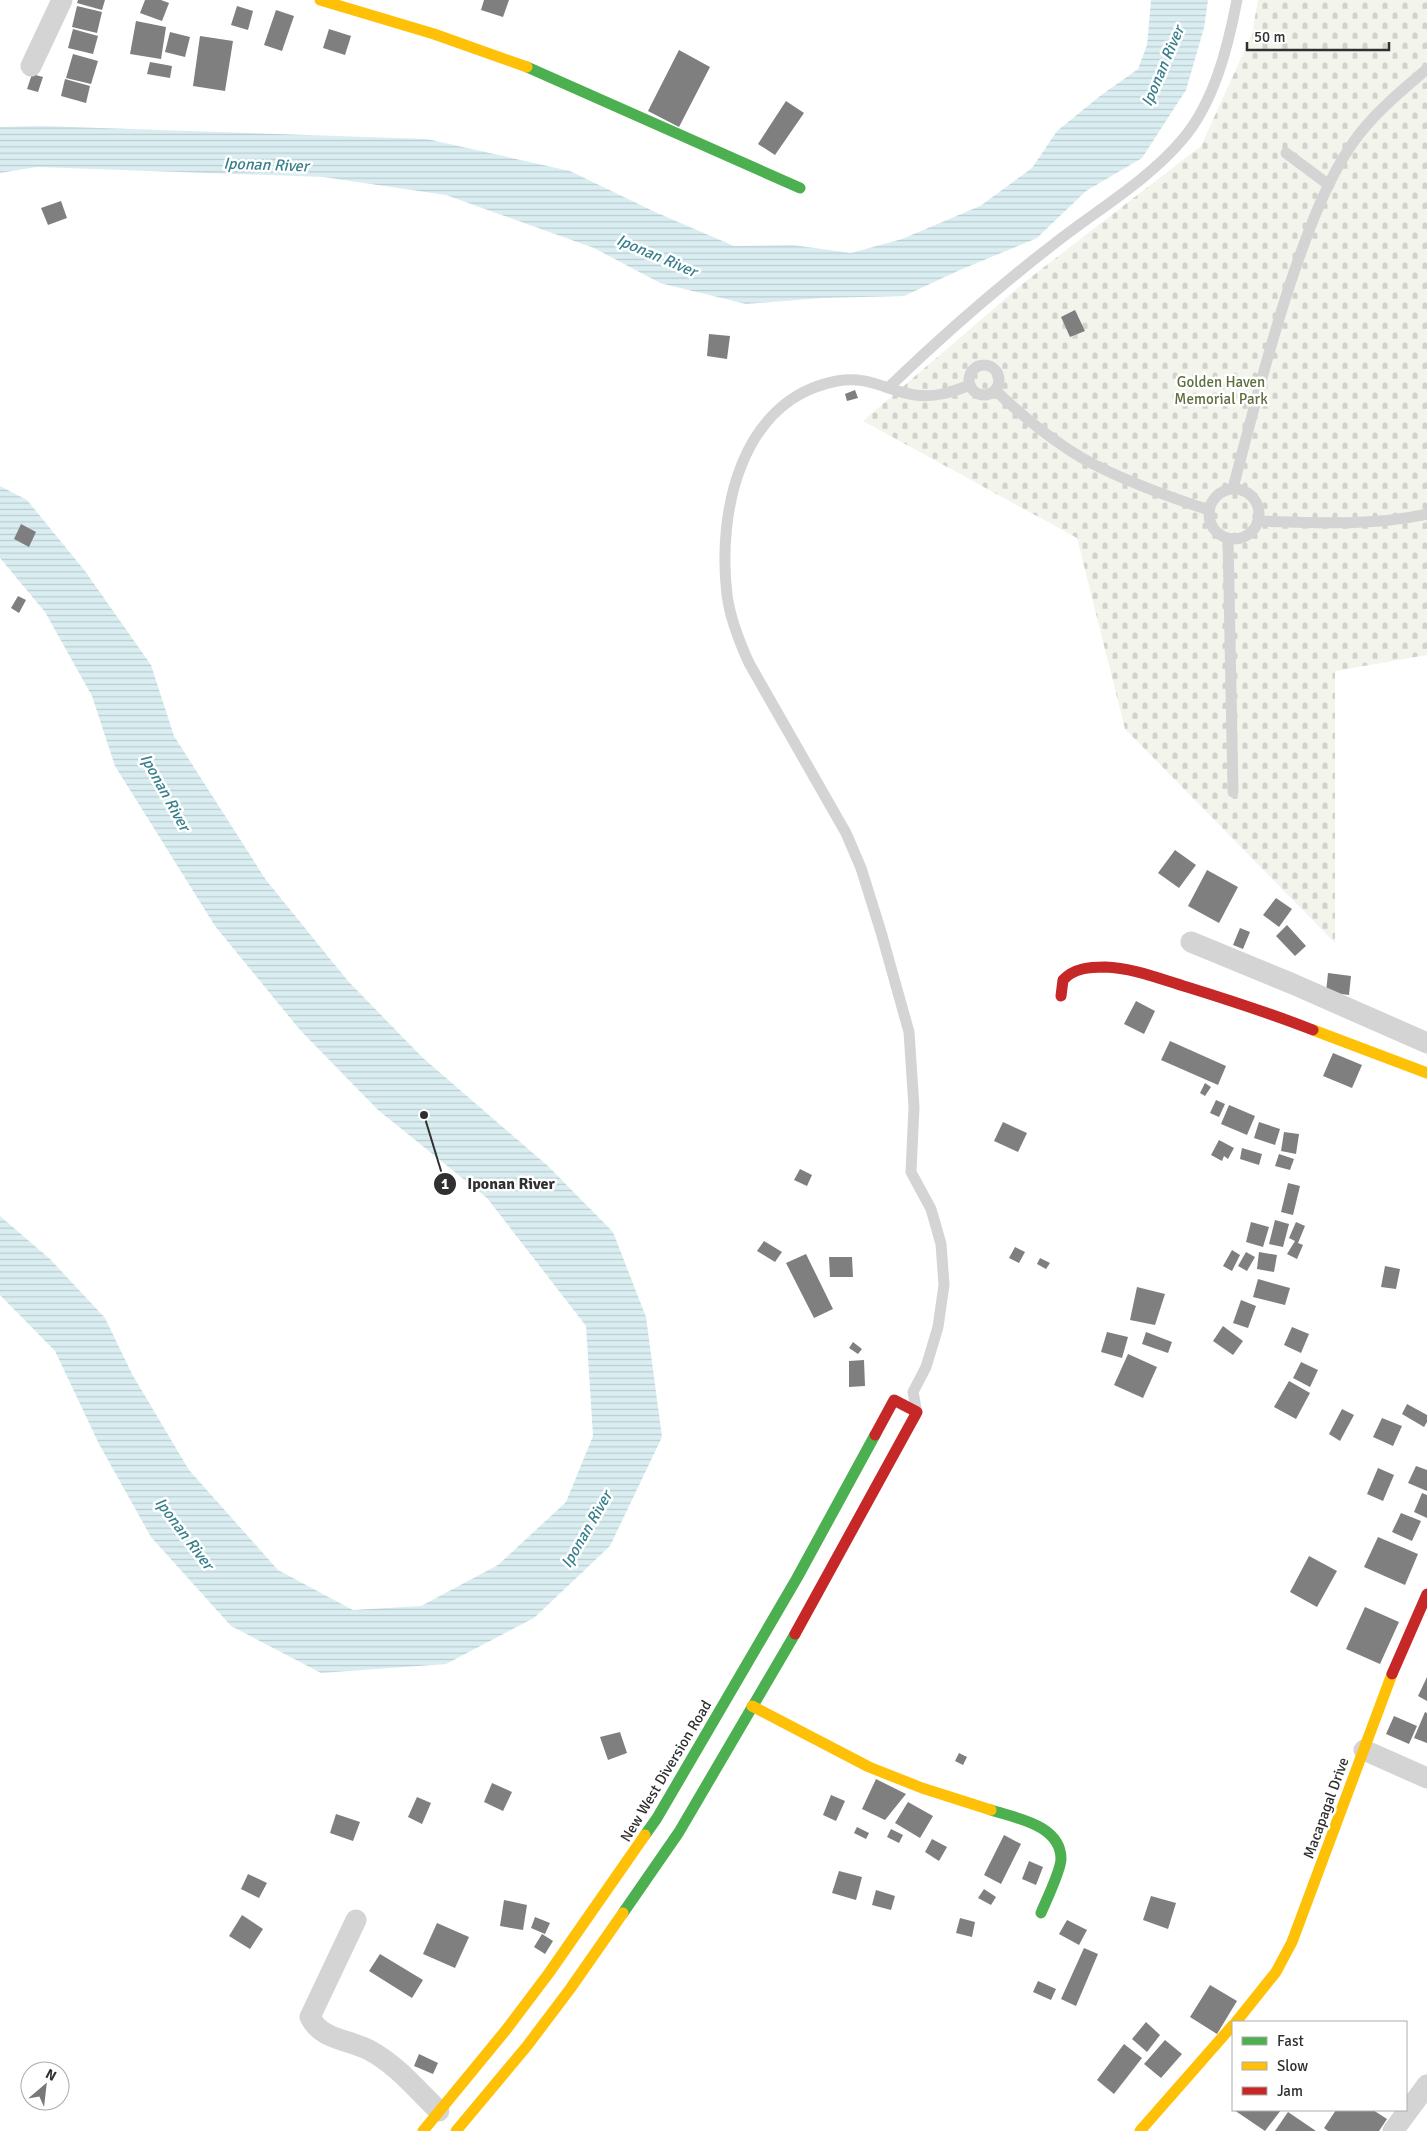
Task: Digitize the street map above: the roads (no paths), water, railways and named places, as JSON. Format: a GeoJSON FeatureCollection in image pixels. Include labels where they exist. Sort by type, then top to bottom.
{"type":"FeatureCollection","features":[{"type":"Feature","properties":{"kind":"street"},"geometry":{"type":"LineString","coordinates":[[31,66],[62,0]]}},
{"type":"Feature","properties":{"kind":"street"},"geometry":{"type":"LineString","coordinates":[[320,0],[434,34],[546,74],[800,188]]}},
{"type":"Feature","properties":{"kind":"street"},"geometry":{"type":"LineString","coordinates":[[1191,942],[1294,984],[1427,1043]]}},
{"type":"Feature","properties":{"kind":"street"},"geometry":{"type":"LineString","coordinates":[[1061,996],[1060,988],[1062,981],[1066,974],[1072,971],[1106,967],[1140,973],[1227,998],[1296,1022],[1427,1073]]}},
{"type":"Feature","properties":{"kind":"street"},"geometry":{"type":"LineString","coordinates":[[456,2131],[526,2046],[629,1905],[679,1832],[820,1591],[917,1412],[894,1400]]}},
{"type":"Feature","properties":{"kind":"street","name":"New West Diversion Road"},"geometry":{"type":"LineString","coordinates":[[423,2131],[506,2030],[544,1980],[608,1891],[657,1818],[797,1578],[894,1400]]}},
{"type":"Feature","properties":{"kind":"street","name":"Macapagal Drive"},"geometry":{"type":"LineString","coordinates":[[1237,2021],[1271,1978],[1292,1942],[1384,1694],[1427,1594]]}},
{"type":"Feature","properties":{"kind":"street"},"geometry":{"type":"LineString","coordinates":[[752,1706],[869,1766],[922,1788],[1038,1825],[1058,1843],[1061,1860],[1041,1913]]}},
{"type":"Feature","properties":{"kind":"street"},"geometry":{"type":"LineString","coordinates":[[1364,1750],[1427,1778]]}},
{"type":"Feature","properties":{"kind":"street"},"geometry":{"type":"LineString","coordinates":[[356,1920],[310,2017],[315,2026],[324,2034],[369,2050],[386,2061],[439,2111]]}},
{"type":"Feature","properties":{"kind":"street"},"geometry":{"type":"LineString","coordinates":[[1140,2131],[1232,2026]]}},
{"type":"Feature","properties":{"kind":"street"},"geometry":{"type":"LineString","coordinates":[[1393,2131],[1427,2085]]}},
{"type":"Feature","properties":{"kind":"lane"},"geometry":{"type":"LineString","coordinates":[[889,387],[1002,284],[1156,167],[1183,139],[1207,100],[1226,53],[1237,0]]}},
{"type":"Feature","properties":{"kind":"lane"},"geometry":{"type":"LineString","coordinates":[[1233,488],[1285,300],[1308,233],[1329,186],[1352,144],[1387,103],[1427,69]]}},
{"type":"Feature","properties":{"kind":"lane"},"geometry":{"type":"LineString","coordinates":[[1286,153],[1329,186]]}},
{"type":"Feature","properties":{"kind":"lane"},"geometry":{"type":"LineString","coordinates":[[985,365],[994,368],[999,377],[995,390],[986,395],[976,392],[970,385],[969,380],[972,371],[976,367],[985,365]]}},
{"type":"Feature","properties":{"kind":"lane"},"geometry":{"type":"LineString","coordinates":[[917,1412],[913,1392],[926,1367],[938,1327],[944,1285],[941,1244],[930,1209],[911,1172],[914,1106],[909,1032],[890,960],[861,868],[842,826],[749,663],[736,634],[727,596],[724,548],[730,502],[741,464],[764,423],[784,404],[812,387],[839,380],[867,380],[914,395],[933,396],[970,385]]}},
{"type":"Feature","properties":{"kind":"lane"},"geometry":{"type":"LineString","coordinates":[[995,390],[1037,427],[1082,458],[1152,490],[1208,510]]}},
{"type":"Feature","properties":{"kind":"lane"},"geometry":{"type":"LineString","coordinates":[[1233,488],[1241,489],[1254,498],[1258,506],[1258,521],[1250,534],[1243,538],[1228,539],[1215,531],[1208,518],[1208,510],[1210,503],[1220,492],[1233,488]]}},
{"type":"Feature","properties":{"kind":"lane"},"geometry":{"type":"LineString","coordinates":[[1258,521],[1327,524],[1405,519],[1427,514]]}},
{"type":"Feature","properties":{"kind":"lane"},"geometry":{"type":"LineString","coordinates":[[1228,539],[1233,792]]}},
{"type":"Feature","properties":{"kind":"lane"},"geometry":{"type":"LineString","coordinates":[[894,1400],[913,1392]]}},
{"type":"Feature","properties":{"kind":"water"},"geometry":{"type":"Polygon","coordinates":[[[1151,0],[1208,0],[1204,28],[1186,90],[1142,158],[1086,191],[1037,238],[904,296],[822,298],[746,304],[660,283],[594,248],[446,195],[323,177],[37,167],[0,173],[0,127],[42,126],[427,139],[570,171],[655,212],[734,246],[793,245],[851,253],[902,239],[980,206],[1032,168],[1057,131],[1100,96],[1138,69],[1147,45],[1151,0]]]}},
{"type":"Feature","properties":{"kind":"water"},"geometry":{"type":"Polygon","coordinates":[[[0,486],[27,500],[85,571],[151,665],[174,736],[266,880],[348,981],[423,1058],[548,1166],[613,1232],[646,1317],[662,1437],[610,1546],[534,1618],[446,1664],[321,1673],[231,1626],[151,1537],[99,1444],[55,1351],[0,1295],[0,1216],[50,1259],[105,1318],[132,1374],[189,1470],[278,1570],[353,1610],[421,1606],[498,1565],[566,1502],[593,1436],[586,1326],[487,1198],[378,1110],[300,1030],[215,926],[115,766],[92,696],[45,612],[0,558],[0,486]]]}},
{"type":"Feature","properties":{"kind":"place","name":"Iponan River"},"geometry":{"type":"Point","coordinates":[424,1115]}},
{"type":"Feature","properties":{"kind":"park label","name":"Golden Haven Memorial Park"},"geometry":{"type":"Point","coordinates":[1221,390]}}]}
